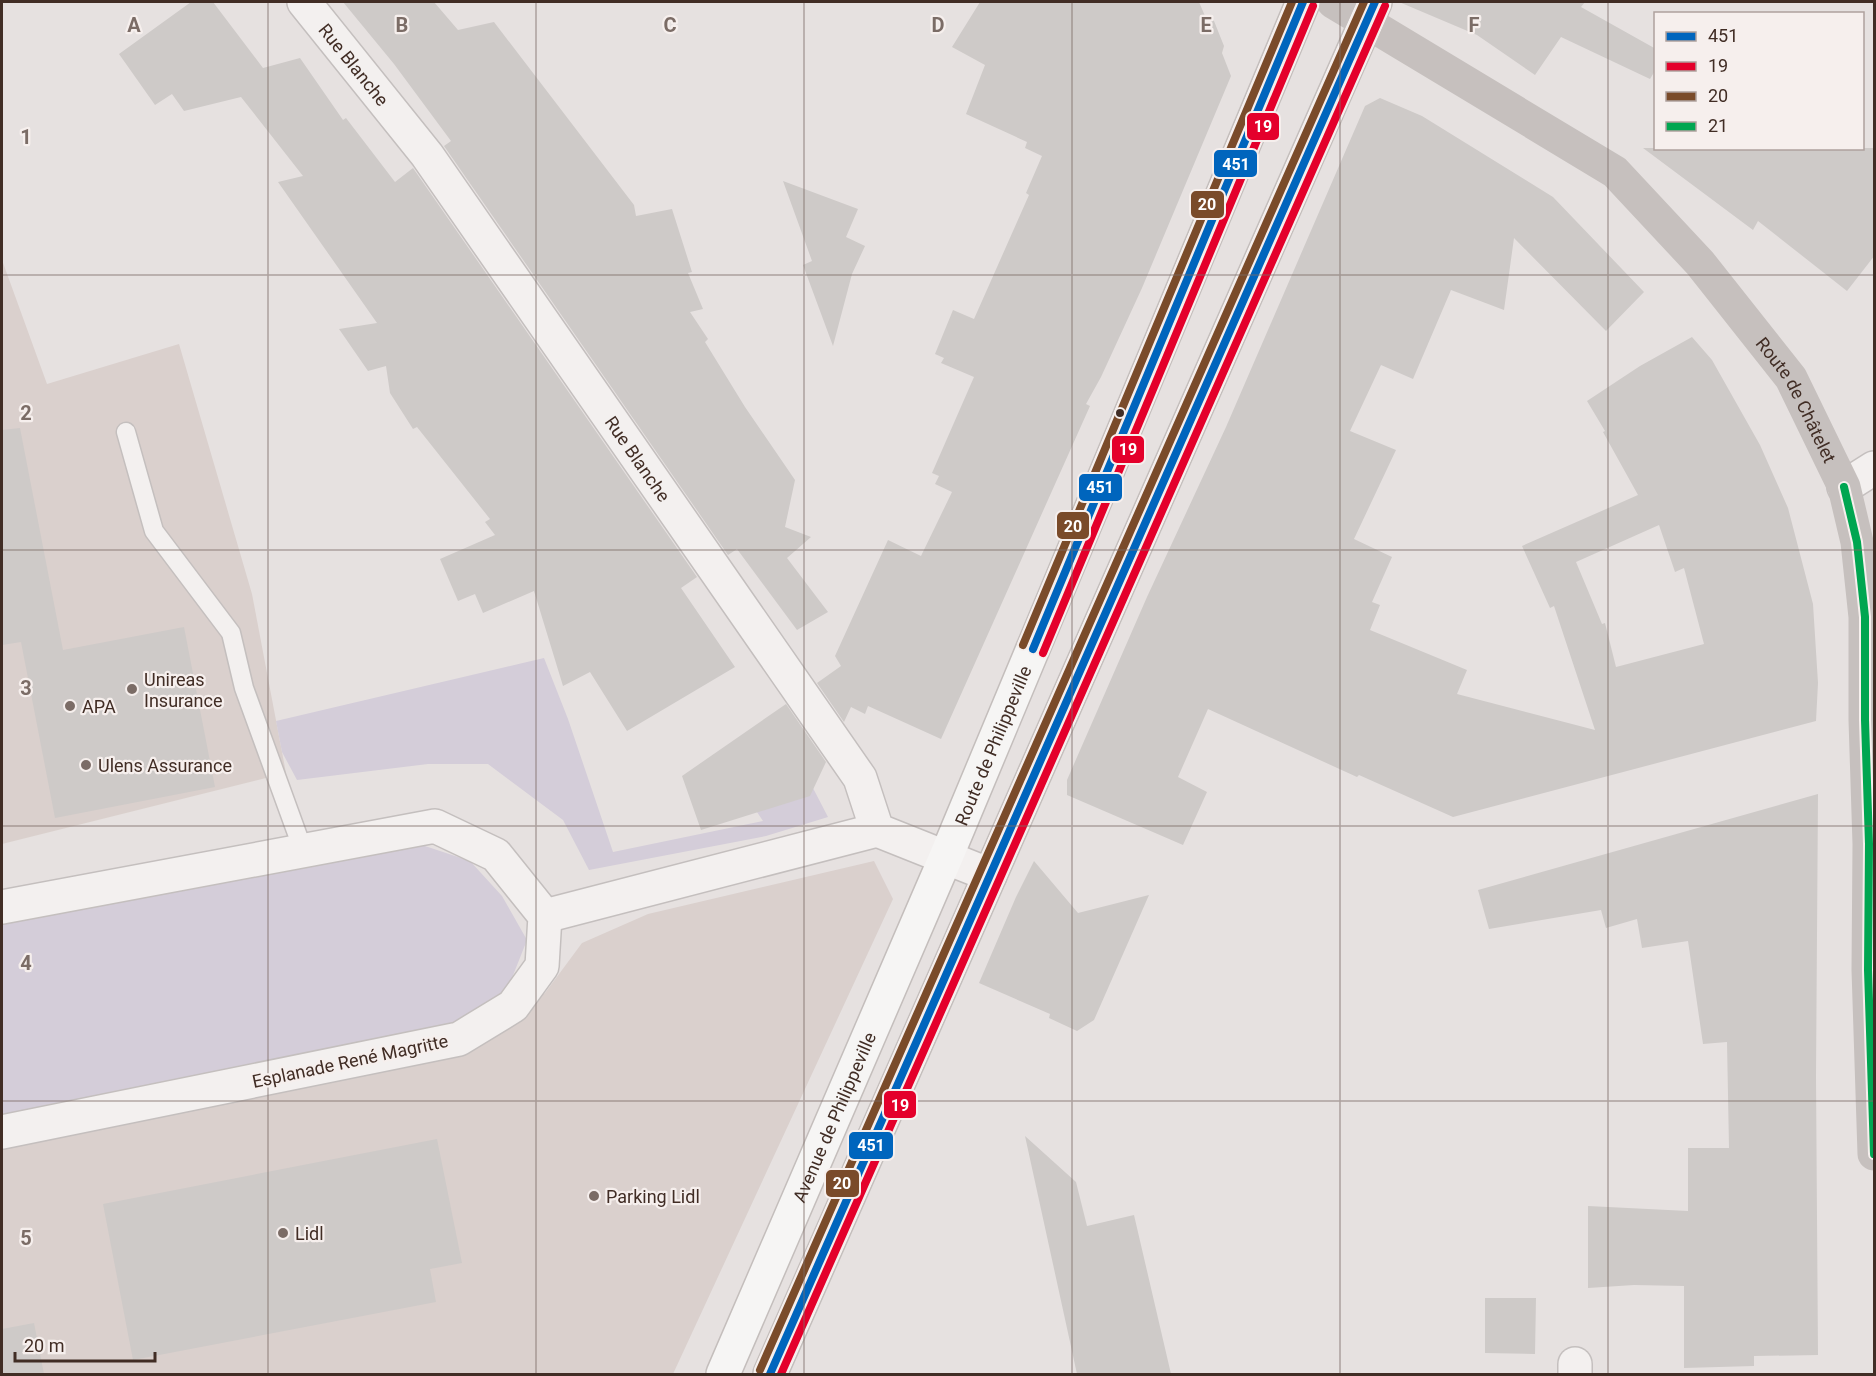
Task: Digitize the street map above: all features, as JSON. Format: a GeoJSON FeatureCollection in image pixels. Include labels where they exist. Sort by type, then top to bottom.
{"type":"FeatureCollection","features":[{"type":"Feature","properties":{"kind":"main road","name":"Route de Philippeville"},"geometry":{"type":"LineString","coordinates":[[946,857],[1303,2]]}},
{"type":"Feature","properties":{"kind":"main road"},"geometry":{"type":"LineString","coordinates":[[770,1374],[1371,12]]}},
{"type":"Feature","properties":{"kind":"main road","name":"Avenue de Philippeville"},"geometry":{"type":"LineString","coordinates":[[723,1374],[946,857]]}},
{"type":"Feature","properties":{"kind":"street","name":"Rue Blanche"},"geometry":{"type":"LineString","coordinates":[[304,2],[427,154],[860,778],[877,830]]}},
{"type":"Feature","properties":{"kind":"street","name":"Route de Châtelet"},"geometry":{"type":"LineString","coordinates":[[1333,2],[1371,12],[1615,172],[1700,263],[1791,378],[1844,487],[1857,542],[1865,617],[1865,720],[1869,844],[1868,970],[1875,1154]]}},
{"type":"Feature","properties":{"kind":"street"},"geometry":{"type":"LineString","coordinates":[[1844,487],[1875,468]]}},
{"type":"Feature","properties":{"kind":"street"},"geometry":{"type":"LineString","coordinates":[[1844,487],[1875,497]]}},
{"type":"Feature","properties":{"kind":"street"},"geometry":{"type":"LineString","coordinates":[[2,907],[435,826],[496,855],[545,916],[877,830],[990,875]]}},
{"type":"Feature","properties":{"kind":"street","name":"Esplanade René Magritte"},"geometry":{"type":"LineString","coordinates":[[2,1132],[459,1039],[513,1006],[542,966],[545,916]]}},
{"type":"Feature","properties":{"kind":"lane"},"geometry":{"type":"LineString","coordinates":[[126,432],[154,531],[231,633],[244,688],[303,850]]}},
{"type":"Feature","properties":{"kind":"shaded area"},"geometry":{"type":"Polygon","coordinates":[[[2,260],[47,384],[179,344],[252,594],[286,773],[2,844],[2,260]]]}},
{"type":"Feature","properties":{"kind":"shaded area"},"geometry":{"type":"Polygon","coordinates":[[[544,658],[568,719],[613,852],[763,821],[749,800],[801,765],[828,817],[766,836],[589,870],[563,820],[488,764],[428,764],[297,780],[282,752],[276,721],[544,658]]]}},
{"type":"Feature","properties":{"kind":"shaded area"},"geometry":{"type":"Polygon","coordinates":[[[416,843],[470,861],[502,896],[527,940],[506,993],[464,1022],[2,1118],[2,921],[416,843]]]}},
{"type":"Feature","properties":{"kind":"shaded area"},"geometry":{"type":"Polygon","coordinates":[[[874,861],[893,899],[673,1374],[2,1374],[2,1115],[475,1029],[545,993],[582,943],[648,914],[874,861]]]}},
{"type":"Feature","properties":{"kind":"building"},"geometry":{"type":"Polygon","coordinates":[[[191,2],[213,2],[263,68],[300,58],[343,120],[346,118],[395,182],[413,168],[697,577],[681,588],[735,667],[627,731],[590,672],[563,686],[534,591],[483,613],[475,594],[458,601],[440,559],[495,535],[485,522],[490,519],[417,427],[413,429],[390,393],[386,366],[368,371],[339,329],[377,323],[278,182],[303,176],[241,97],[184,111],[172,94],[155,105],[119,54],[191,2]]]}},
{"type":"Feature","properties":{"kind":"building"},"geometry":{"type":"Polygon","coordinates":[[[343,2],[434,2],[458,30],[494,22],[634,205],[636,216],[672,209],[692,272],[688,273],[703,309],[690,312],[708,339],[705,342],[745,407],[795,480],[785,527],[811,537],[787,558],[828,612],[797,630],[737,549],[728,555],[444,146],[451,141],[394,64],[343,2]]]}},
{"type":"Feature","properties":{"kind":"building"},"geometry":{"type":"Polygon","coordinates":[[[980,2],[1199,2],[1205,16],[1214,21],[1224,46],[1222,53],[1231,76],[1142,288],[1086,404],[1090,406],[941,739],[868,706],[865,714],[851,707],[844,722],[817,683],[841,666],[835,656],[888,540],[921,556],[952,492],[935,484],[939,476],[932,473],[974,377],[941,363],[944,358],[935,354],[953,310],[974,319],[1029,195],[1026,193],[1042,156],[1025,148],[1027,142],[966,114],[985,65],[952,47],[980,2]]]}},
{"type":"Feature","properties":{"kind":"building"},"geometry":{"type":"Polygon","coordinates":[[[1399,2],[1585,2],[1581,7],[1654,48],[1654,72],[1650,79],[1561,37],[1535,75],[1477,35],[1399,2]]]}},
{"type":"Feature","properties":{"kind":"building"},"geometry":{"type":"Polygon","coordinates":[[[1380,98],[1422,116],[1553,197],[1644,292],[1606,331],[1514,238],[1504,310],[1451,290],[1413,379],[1381,365],[1350,431],[1396,450],[1354,539],[1392,557],[1372,602],[1380,605],[1370,630],[1467,670],[1457,694],[1595,730],[1554,606],[1550,608],[1522,546],[1638,495],[1587,401],[1640,366],[1692,337],[1712,360],[1760,445],[1788,508],[1813,604],[1818,683],[1816,721],[1453,817],[1359,775],[1357,777],[1208,709],[1178,777],[1207,792],[1183,845],[1067,795],[1067,780],[1147,597],[1226,427],[1365,106],[1380,98]],[[1659,525],[1576,562],[1602,624],[1605,623],[1616,667],[1704,644],[1684,568],[1675,572],[1659,525]]]}},
{"type":"Feature","properties":{"kind":"building"},"geometry":{"type":"Polygon","coordinates":[[[1643,148],[1654,148],[1654,150],[1864,150],[1864,148],[1875,148],[1875,255],[1847,291],[1758,221],[1753,230],[1643,148]]]}},
{"type":"Feature","properties":{"kind":"building"},"geometry":{"type":"Polygon","coordinates":[[[783,181],[858,209],[846,237],[865,246],[852,274],[833,346],[803,265],[812,261],[783,181]]]}},
{"type":"Feature","properties":{"kind":"building"},"geometry":{"type":"Polygon","coordinates":[[[20,428],[63,650],[184,627],[215,787],[55,818],[21,642],[2,645],[2,430],[20,428]]]}},
{"type":"Feature","properties":{"kind":"building"},"geometry":{"type":"Polygon","coordinates":[[[786,704],[826,762],[810,796],[701,830],[682,776],[786,704]]]}},
{"type":"Feature","properties":{"kind":"building"},"geometry":{"type":"Polygon","coordinates":[[[1818,794],[1816,1077],[1818,1355],[1754,1356],[1754,1366],[1684,1368],[1684,1286],[1634,1285],[1588,1288],[1588,1206],[1688,1211],[1688,1148],[1729,1148],[1727,1042],[1703,1044],[1688,941],[1642,948],[1637,919],[1606,928],[1601,910],[1489,929],[1478,890],[1818,794]]]}},
{"type":"Feature","properties":{"kind":"building"},"geometry":{"type":"Polygon","coordinates":[[[1034,861],[1078,913],[1149,895],[1094,1020],[1077,1031],[1049,1018],[1050,1014],[979,983],[1034,861]]]}},
{"type":"Feature","properties":{"kind":"building"},"geometry":{"type":"Polygon","coordinates":[[[1025,1136],[1076,1182],[1087,1226],[1134,1215],[1171,1374],[1077,1374],[1025,1136]]]}},
{"type":"Feature","properties":{"kind":"building","name":"Lidl"},"geometry":{"type":"Polygon","coordinates":[[[437,1139],[462,1263],[430,1269],[436,1302],[133,1360],[103,1204],[437,1139]]]}},
{"type":"Feature","properties":{"kind":"building"},"geometry":{"type":"Polygon","coordinates":[[[1485,1298],[1536,1298],[1535,1354],[1485,1353],[1485,1298]]]}},
{"type":"Feature","properties":{"kind":"building"},"geometry":{"type":"Polygon","coordinates":[[[34,1323],[44,1374],[2,1374],[2,1329],[34,1323]]]}},
{"type":"Feature","properties":{"kind":"transit line","name":"20"},"geometry":{"type":"LineString","coordinates":[[1023,645],[1292,2]]}},
{"type":"Feature","properties":{"kind":"transit line","name":"451"},"geometry":{"type":"LineString","coordinates":[[1033,649],[1303,2]]}},
{"type":"Feature","properties":{"kind":"transit line","name":"20"},"geometry":{"type":"LineString","coordinates":[[760,1370],[1364,2]]}},
{"type":"Feature","properties":{"kind":"transit line","name":"451"},"geometry":{"type":"LineString","coordinates":[[770,1374],[1375,2]]}},
{"type":"Feature","properties":{"kind":"transit line","name":"19"},"geometry":{"type":"LineString","coordinates":[[1043,653],[1313,6]]}},
{"type":"Feature","properties":{"kind":"transit line","name":"19"},"geometry":{"type":"LineString","coordinates":[[781,1374],[1385,6]]}},
{"type":"Feature","properties":{"kind":"transit line","name":"21"},"geometry":{"type":"LineString","coordinates":[[1844,487],[1857,542],[1865,617],[1865,720],[1869,844],[1868,970],[1874,1154]]}},
{"type":"Feature","properties":{"kind":"place","name":"Unireas Insurance"},"geometry":{"type":"Point","coordinates":[132,689]}},
{"type":"Feature","properties":{"kind":"place","name":"APA"},"geometry":{"type":"Point","coordinates":[70,706]}},
{"type":"Feature","properties":{"kind":"place","name":"Ulens Assurance"},"geometry":{"type":"Point","coordinates":[86,765]}},
{"type":"Feature","properties":{"kind":"place","name":"Parking Lidl"},"geometry":{"type":"Point","coordinates":[594,1196]}},
{"type":"Feature","properties":{"kind":"place","name":"Lidl"},"geometry":{"type":"Point","coordinates":[283,1233]}}]}
